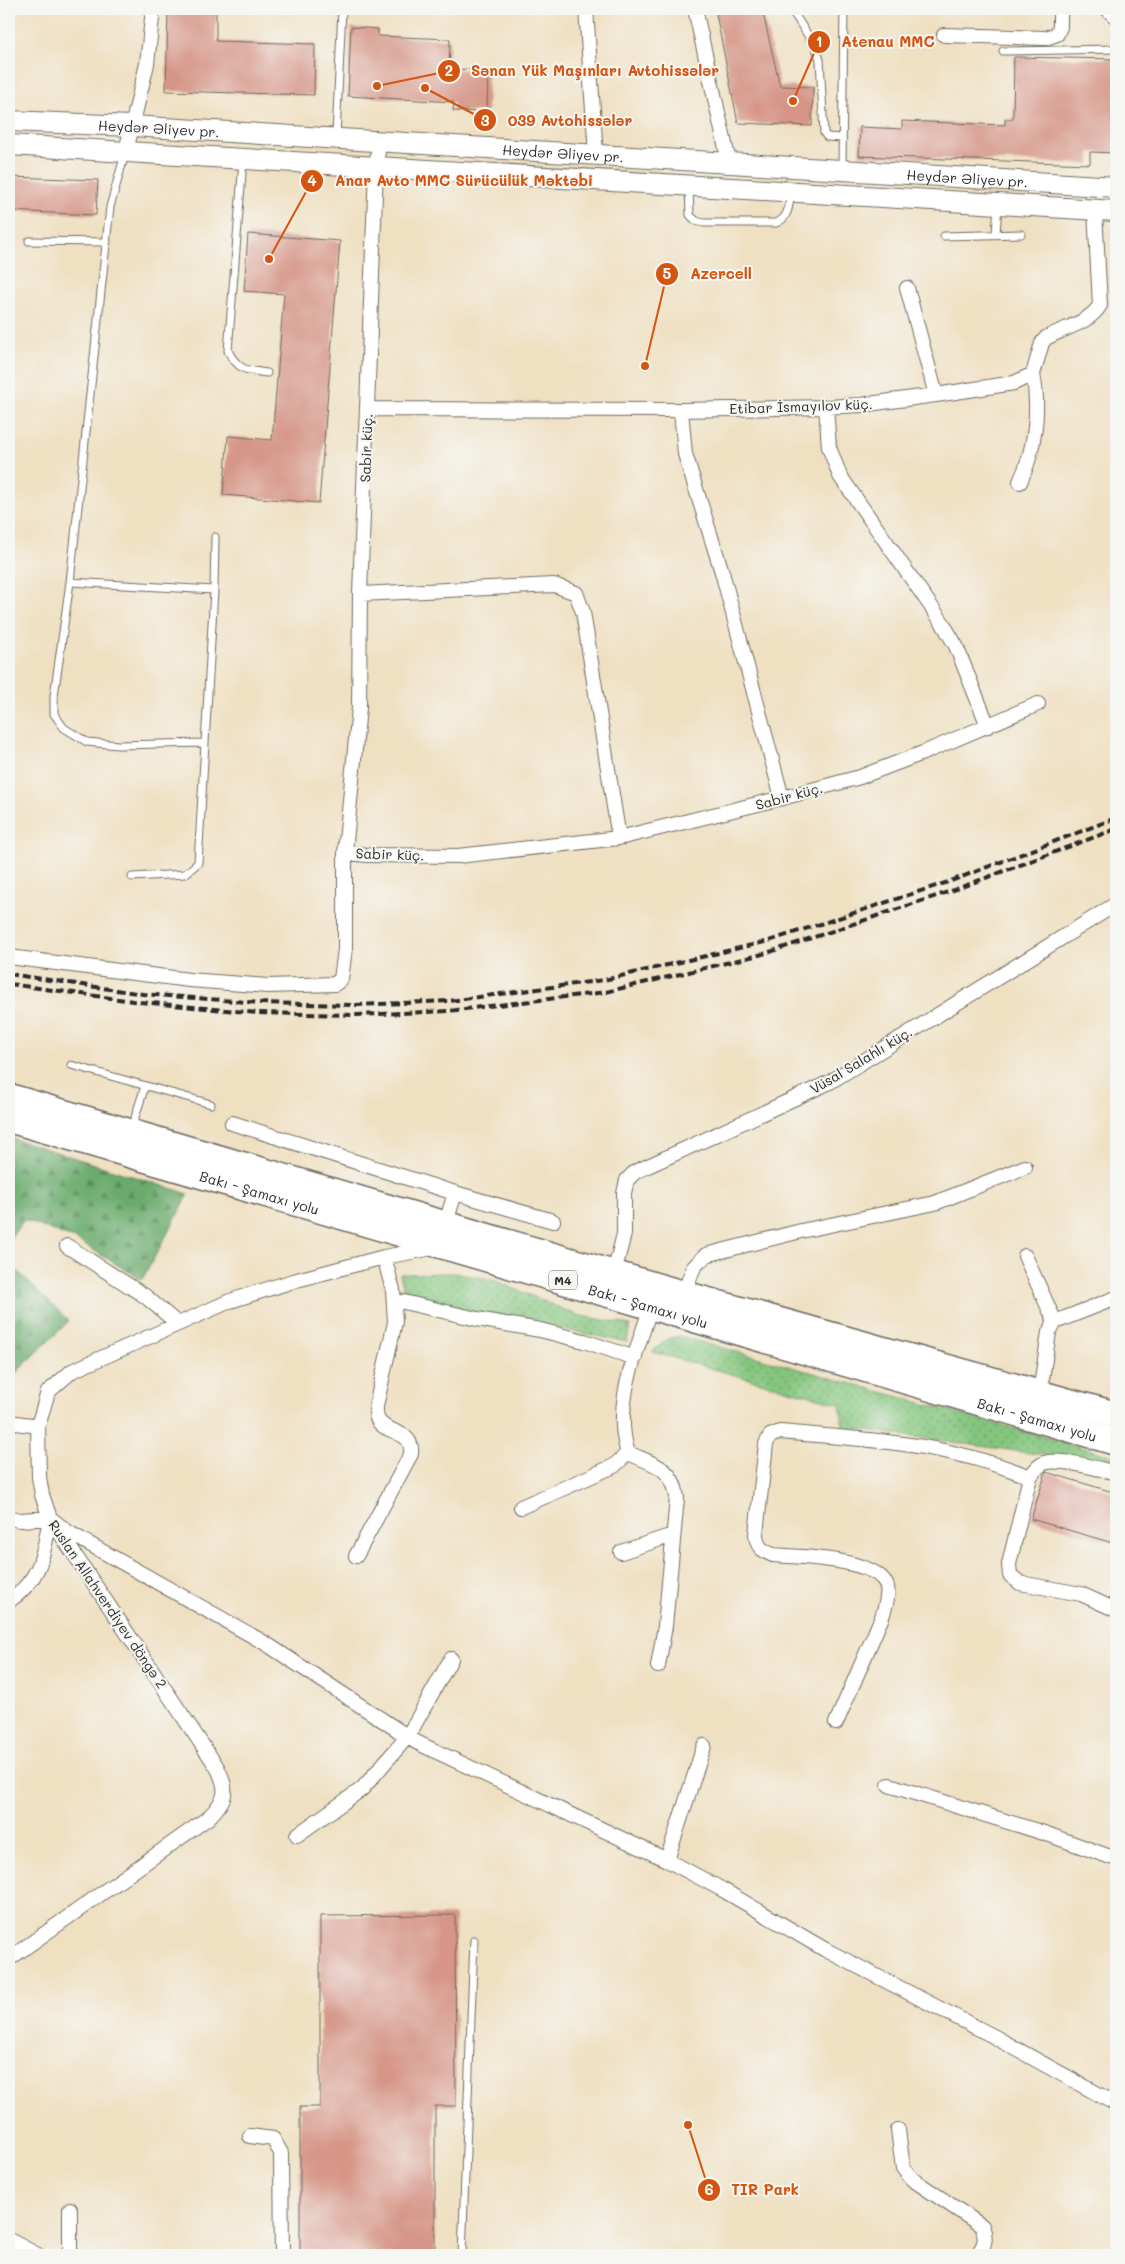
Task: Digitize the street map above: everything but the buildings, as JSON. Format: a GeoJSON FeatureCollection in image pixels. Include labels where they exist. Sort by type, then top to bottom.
{"type":"FeatureCollection","features":[{"type":"Feature","properties":{"kind":"highway","name":"Bakı - Şamaxı yolu"},"geometry":{"type":"LineString","coordinates":[[9,1097],[443,1234],[651,1306],[1116,1442]]}},
{"type":"Feature","properties":{"kind":"highway","name":"Bakı - Şamaxı yolu"},"geometry":{"type":"LineString","coordinates":[[9,1119],[124,1154],[443,1234],[614,1273],[1116,1416]]}},
{"type":"Feature","properties":{"kind":"main road","name":"Heydər Əliyev pr."},"geometry":{"type":"LineString","coordinates":[[9,121],[132,126],[1116,187]]}},
{"type":"Feature","properties":{"kind":"main road","name":"Heydər Əliyev pr."},"geometry":{"type":"LineString","coordinates":[[9,145],[243,158],[376,168],[689,184],[1116,211]]}},
{"type":"Feature","properties":{"kind":"street"},"geometry":{"type":"LineString","coordinates":[[126,151],[147,64],[152,9]]}},
{"type":"Feature","properties":{"kind":"street"},"geometry":{"type":"LineString","coordinates":[[586,9],[596,154]]}},
{"type":"Feature","properties":{"kind":"street"},"geometry":{"type":"LineString","coordinates":[[695,9],[729,162]]}},
{"type":"Feature","properties":{"kind":"street"},"geometry":{"type":"LineString","coordinates":[[944,34],[1046,38],[1057,34],[1060,27],[1060,9]]}},
{"type":"Feature","properties":{"kind":"street","name":"Sabir küç."},"geometry":{"type":"LineString","coordinates":[[379,142],[376,168],[360,594],[359,708],[345,852],[366,855],[458,856],[619,838],[860,777],[1038,704]]}},
{"type":"Feature","properties":{"kind":"street"},"geometry":{"type":"LineString","coordinates":[[1020,482],[1028,466],[1034,432],[1033,374],[1042,343],[1046,338],[1096,313],[1100,305],[1095,210]]}},
{"type":"Feature","properties":{"kind":"street"},"geometry":{"type":"LineString","coordinates":[[907,288],[936,395]]}},
{"type":"Feature","properties":{"kind":"street","name":"Etibar İsmayılov küç."},"geometry":{"type":"LineString","coordinates":[[367,410],[826,408],[861,405],[1014,383],[1033,374]]}},
{"type":"Feature","properties":{"kind":"street"},"geometry":{"type":"LineString","coordinates":[[826,408],[830,446],[840,476],[942,622],[956,646],[988,726]]}},
{"type":"Feature","properties":{"kind":"street"},"geometry":{"type":"LineString","coordinates":[[681,410],[685,454],[722,572],[782,798]]}},
{"type":"Feature","properties":{"kind":"street"},"geometry":{"type":"LineString","coordinates":[[360,594],[554,584],[576,593],[583,612],[619,838]]}},
{"type":"Feature","properties":{"kind":"street"},"geometry":{"type":"LineString","coordinates":[[9,956],[189,980],[268,986],[335,984],[341,979],[345,949],[345,852]]}},
{"type":"Feature","properties":{"kind":"street","name":"Vüsal Salahlı küç."},"geometry":{"type":"LineString","coordinates":[[614,1273],[624,1234],[626,1180],[635,1172],[830,1082],[1116,906]]}},
{"type":"Feature","properties":{"kind":"street"},"geometry":{"type":"LineString","coordinates":[[232,1123],[455,1193],[553,1221]]}},
{"type":"Feature","properties":{"kind":"street"},"geometry":{"type":"LineString","coordinates":[[683,1294],[694,1267],[706,1255],[801,1231],[935,1203],[1025,1167]]}},
{"type":"Feature","properties":{"kind":"street"},"geometry":{"type":"LineString","coordinates":[[443,1234],[455,1193]]}},
{"type":"Feature","properties":{"kind":"street","name":"Ruslan Allahverdiyev döngə 2"},"geometry":{"type":"LineString","coordinates":[[9,1959],[208,1818],[219,1808],[225,1796],[225,1783],[217,1767],[50,1518],[42,1495],[37,1450],[38,1426],[48,1392],[72,1371],[230,1301],[293,1281],[384,1257],[429,1249],[443,1234]]}},
{"type":"Feature","properties":{"kind":"street"},"geometry":{"type":"LineString","coordinates":[[67,1246],[137,1290],[178,1324]]}},
{"type":"Feature","properties":{"kind":"street"},"geometry":{"type":"LineString","coordinates":[[1025,1256],[1055,1322]]}},
{"type":"Feature","properties":{"kind":"street"},"geometry":{"type":"LineString","coordinates":[[356,1556],[411,1454],[412,1446],[408,1439],[381,1424],[377,1418],[376,1406],[395,1322],[395,1300],[384,1257]]}},
{"type":"Feature","properties":{"kind":"street"},"geometry":{"type":"LineString","coordinates":[[1040,1393],[1049,1332],[1055,1322],[1116,1298]]}},
{"type":"Feature","properties":{"kind":"street"},"geometry":{"type":"LineString","coordinates":[[395,1300],[477,1319],[540,1330],[584,1341],[635,1358]]}},
{"type":"Feature","properties":{"kind":"street"},"geometry":{"type":"LineString","coordinates":[[628,1453],[623,1436],[622,1417],[626,1388],[651,1306]]}},
{"type":"Feature","properties":{"kind":"street"},"geometry":{"type":"LineString","coordinates":[[9,1422],[38,1426]]}},
{"type":"Feature","properties":{"kind":"street"},"geometry":{"type":"LineString","coordinates":[[836,1723],[888,1601],[887,1586],[878,1574],[860,1565],[773,1555],[762,1550],[757,1544],[756,1534],[765,1453],[770,1436],[780,1432],[918,1444],[995,1463],[1030,1477]]}},
{"type":"Feature","properties":{"kind":"street"},"geometry":{"type":"LineString","coordinates":[[521,1507],[614,1466],[628,1453]]}},
{"type":"Feature","properties":{"kind":"street"},"geometry":{"type":"LineString","coordinates":[[628,1453],[663,1468],[676,1484],[677,1498],[665,1626],[658,1666]]}},
{"type":"Feature","properties":{"kind":"street"},"geometry":{"type":"LineString","coordinates":[[1116,1473],[1058,1461],[1046,1462],[1037,1468],[1030,1477],[1008,1564],[1010,1575],[1020,1583],[1081,1594],[1116,1610]]}},
{"type":"Feature","properties":{"kind":"street"},"geometry":{"type":"LineString","coordinates":[[9,1518],[20,1520],[50,1518],[68,1532],[265,1643],[408,1736],[667,1860],[824,1949],[993,2036],[1116,2104]]}},
{"type":"Feature","properties":{"kind":"street"},"geometry":{"type":"LineString","coordinates":[[9,1601],[21,1593],[35,1576],[42,1561],[50,1518]]}},
{"type":"Feature","properties":{"kind":"street"},"geometry":{"type":"LineString","coordinates":[[622,1552],[673,1535]]}},
{"type":"Feature","properties":{"kind":"street"},"geometry":{"type":"LineString","coordinates":[[298,1836],[362,1789],[408,1736],[450,1659]]}},
{"type":"Feature","properties":{"kind":"street"},"geometry":{"type":"LineString","coordinates":[[667,1860],[704,1746]]}},
{"type":"Feature","properties":{"kind":"street"},"geometry":{"type":"LineString","coordinates":[[889,1785],[1047,1834],[1116,1858]]}},
{"type":"Feature","properties":{"kind":"street"},"geometry":{"type":"LineString","coordinates":[[898,2130],[903,2168],[912,2179],[982,2226],[986,2236],[984,2247],[977,2255]]}},
{"type":"Feature","properties":{"kind":"street"},"geometry":{"type":"LineString","coordinates":[[250,2136],[273,2139],[281,2153],[282,2255]]}},
{"type":"Feature","properties":{"kind":"street"},"geometry":{"type":"LineString","coordinates":[[67,2255],[70,2249],[70,2209]]}},
{"type":"Feature","properties":{"kind":"street"},"geometry":{"type":"LineString","coordinates":[[9,2240],[38,2255]]}},
{"type":"Feature","properties":{"kind":"lane"},"geometry":{"type":"LineString","coordinates":[[336,139],[342,9]]}},
{"type":"Feature","properties":{"kind":"lane"},"geometry":{"type":"LineString","coordinates":[[791,9],[816,48],[820,60],[824,133],[827,137],[842,138]]}},
{"type":"Feature","properties":{"kind":"lane"},"geometry":{"type":"LineString","coordinates":[[842,170],[844,9]]}},
{"type":"Feature","properties":{"kind":"lane"},"geometry":{"type":"LineString","coordinates":[[1102,9],[1116,22]]}},
{"type":"Feature","properties":{"kind":"lane"},"geometry":{"type":"LineString","coordinates":[[1003,51],[1116,49]]}},
{"type":"Feature","properties":{"kind":"lane"},"geometry":{"type":"LineString","coordinates":[[126,151],[110,207],[70,582],[54,696],[54,714],[64,728],[86,742],[118,745],[205,743]]}},
{"type":"Feature","properties":{"kind":"lane"},"geometry":{"type":"LineString","coordinates":[[243,158],[228,351],[236,365],[246,370],[267,373]]}},
{"type":"Feature","properties":{"kind":"lane"},"geometry":{"type":"LineString","coordinates":[[689,184],[690,215],[696,221],[704,223],[776,224],[783,220],[787,212],[791,191]]}},
{"type":"Feature","properties":{"kind":"lane"},"geometry":{"type":"LineString","coordinates":[[996,234],[998,204]]}},
{"type":"Feature","properties":{"kind":"lane"},"geometry":{"type":"LineString","coordinates":[[944,236],[1021,234]]}},
{"type":"Feature","properties":{"kind":"lane"},"geometry":{"type":"LineString","coordinates":[[29,241],[106,242]]}},
{"type":"Feature","properties":{"kind":"lane"},"geometry":{"type":"LineString","coordinates":[[132,877],[185,874],[198,863],[214,590],[215,537]]}},
{"type":"Feature","properties":{"kind":"lane"},"geometry":{"type":"LineString","coordinates":[[70,582],[214,590]]}},
{"type":"Feature","properties":{"kind":"lane"},"geometry":{"type":"LineString","coordinates":[[71,1065],[211,1104]]}},
{"type":"Feature","properties":{"kind":"lane"},"geometry":{"type":"LineString","coordinates":[[130,1134],[144,1086]]}},
{"type":"Feature","properties":{"kind":"lane"},"geometry":{"type":"LineString","coordinates":[[462,2255],[474,1940]]}},
{"type":"Feature","properties":{"kind":"green space"},"geometry":{"type":"Polygon","coordinates":[[[9,1137],[189,1194],[142,1280],[75,1239],[24,1220],[9,1240],[9,1137]]]}},
{"type":"Feature","properties":{"kind":"green space"},"geometry":{"type":"Polygon","coordinates":[[[9,1263],[69,1321],[12,1377],[9,1372],[9,1263]]]}},
{"type":"Feature","properties":{"kind":"green space"},"geometry":{"type":"Polygon","coordinates":[[[453,1273],[491,1279],[577,1315],[630,1325],[627,1342],[406,1298],[400,1274],[453,1273]]]}},
{"type":"Feature","properties":{"kind":"green space"},"geometry":{"type":"Polygon","coordinates":[[[680,1336],[1116,1457],[1116,1465],[843,1427],[840,1404],[652,1352],[669,1338],[680,1336]]]}},
{"type":"Feature","properties":{"kind":"railway"},"geometry":{"type":"LineString","coordinates":[[9,974],[143,994],[261,1003],[356,1005],[449,1001],[604,980],[769,941],[951,881],[1116,818]]}},
{"type":"Feature","properties":{"kind":"railway"},"geometry":{"type":"LineString","coordinates":[[9,984],[140,1002],[258,1013],[356,1015],[448,1011],[606,992],[767,953],[951,891],[1116,829]]}},
{"type":"Feature","properties":{"kind":"place","name":"Sənan Yük Maşınları Avtohissələr"},"geometry":{"type":"Point","coordinates":[377,86]}},
{"type":"Feature","properties":{"kind":"place","name":"039 Avtohissələr"},"geometry":{"type":"Point","coordinates":[425,88]}},
{"type":"Feature","properties":{"kind":"place","name":"Atenau MMC"},"geometry":{"type":"Point","coordinates":[793,101]}},
{"type":"Feature","properties":{"kind":"place","name":"Anar Avto MMC Sürücülük Məktəbi"},"geometry":{"type":"Point","coordinates":[269,259]}},
{"type":"Feature","properties":{"kind":"place","name":"Azercell"},"geometry":{"type":"Point","coordinates":[645,366]}},
{"type":"Feature","properties":{"kind":"place","name":"TIR Park"},"geometry":{"type":"Point","coordinates":[688,2125]}}]}
